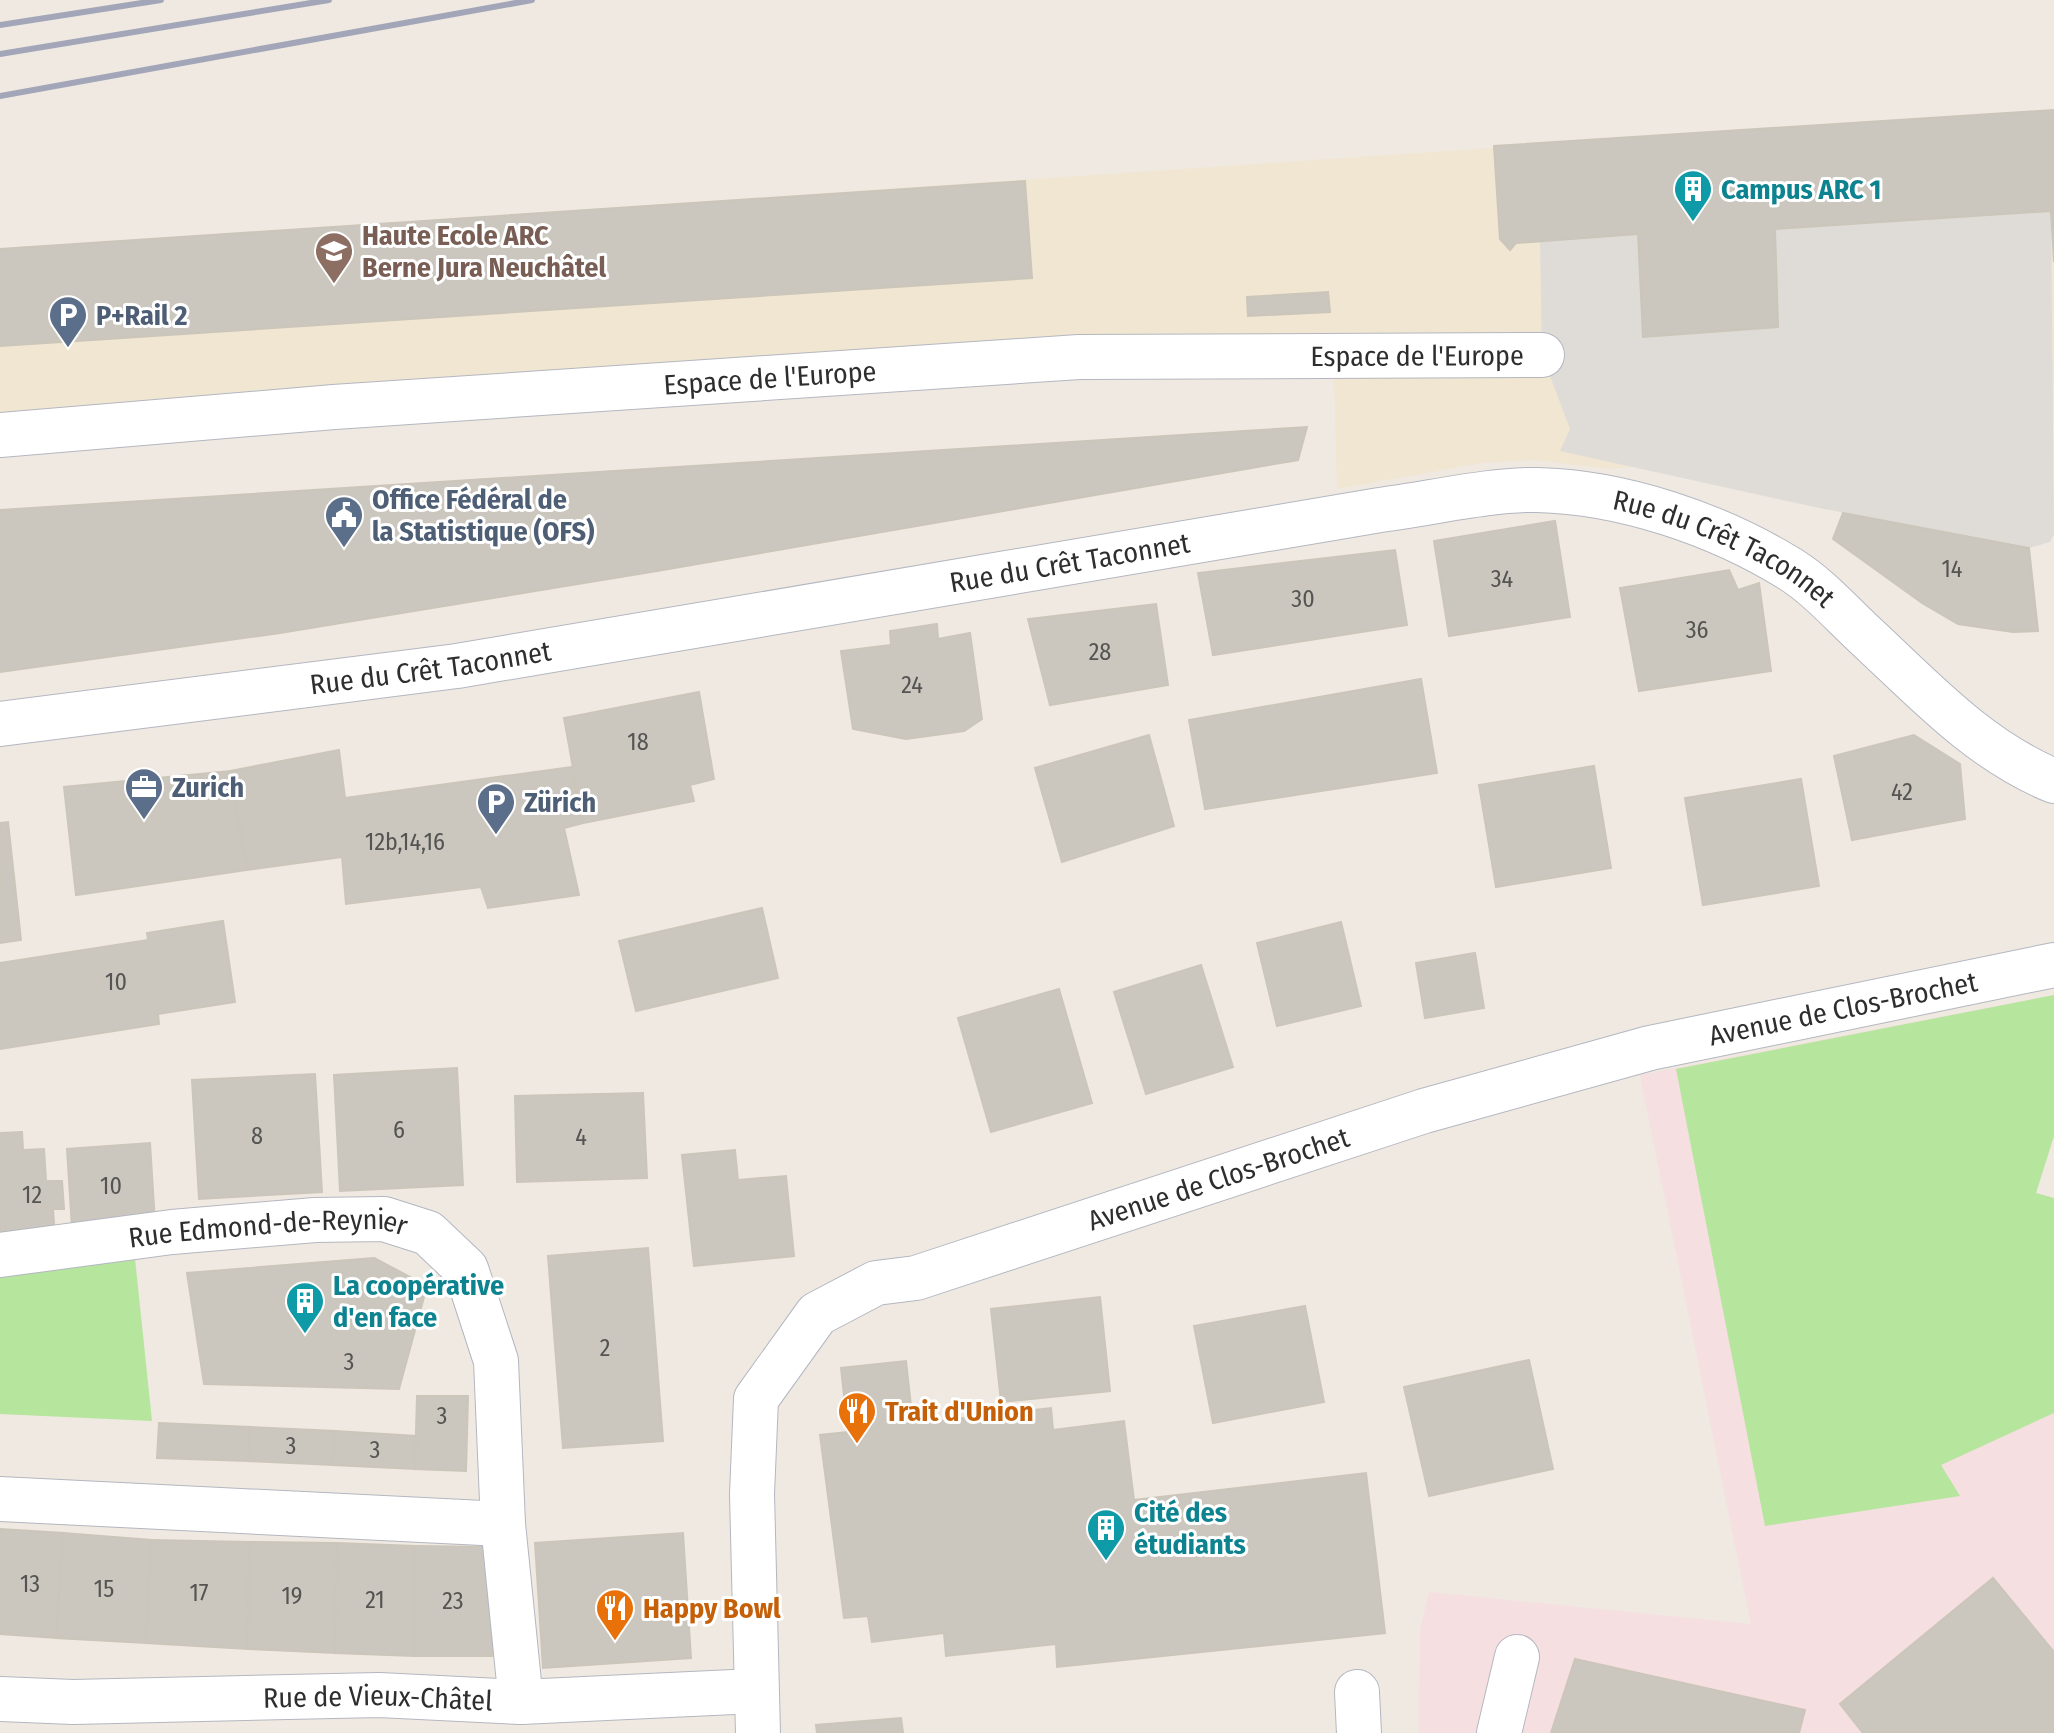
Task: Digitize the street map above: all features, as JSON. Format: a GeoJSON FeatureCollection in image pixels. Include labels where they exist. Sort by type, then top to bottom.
{"type":"FeatureCollection","features":[{"type":"Feature","properties":{"kind":"street","name":"Espace de l'Europe"},"geometry":{"type":"LineString","coordinates":[[0,435],[334,407],[1079,357],[1542,355]]}},
{"type":"Feature","properties":{"kind":"street","name":"Rue du Crêt Taconnet"},"geometry":{"type":"LineString","coordinates":[[0,724],[457,666],[1380,510],[1535,490],[1601,496],[1656,511],[1722,535],[1791,570],[1973,736],[2020,767],[2054,781]]}},
{"type":"Feature","properties":{"kind":"street","name":"Avenue de Clos-Brochet"},"geometry":{"type":"LineString","coordinates":[[756,1712],[752,1494],[756,1399],[817,1314],[876,1283],[916,1278],[1424,1111],[1650,1048],[2054,965]]}},
{"type":"Feature","properties":{"kind":"street","name":"Rue Edmond-de-Reynier"},"geometry":{"type":"LineString","coordinates":[[0,1255],[172,1232],[315,1220],[384,1219],[428,1233],[466,1269],[496,1361],[503,1524],[521,1702]]}},
{"type":"Feature","properties":{"kind":"street"},"geometry":{"type":"LineString","coordinates":[[0,1499],[503,1524]]}},
{"type":"Feature","properties":{"kind":"street"},"geometry":{"type":"LineString","coordinates":[[1499,1733],[1517,1657]]}},
{"type":"Feature","properties":{"kind":"street","name":"Rue de Vieux-Châtel"},"geometry":{"type":"LineString","coordinates":[[0,1699],[73,1702],[379,1695],[756,1712]]}},
{"type":"Feature","properties":{"kind":"shaded area"},"geometry":{"type":"Polygon","coordinates":[[[2054,110],[2054,422],[1612,469],[1534,460],[1482,463],[1337,489],[1333,337],[0,422],[0,249],[2054,110]]]}},
{"type":"Feature","properties":{"kind":"shaded area"},"geometry":{"type":"Polygon","coordinates":[[[2051,211],[2054,534],[2050,542],[2029,548],[1819,508],[1560,451],[1570,429],[1542,355],[1540,241],[1638,234],[1643,337],[1778,327],[1775,229],[2051,211]]]}},
{"type":"Feature","properties":{"kind":"shaded area"},"geometry":{"type":"Polygon","coordinates":[[[2054,995],[2054,1136],[2036,1193],[2054,1198],[2054,1733],[1419,1733],[1420,1630],[1429,1592],[1751,1624],[1640,1075],[2054,995]]]}},
{"type":"Feature","properties":{"kind":"green space"},"geometry":{"type":"Polygon","coordinates":[[[2054,995],[2054,1136],[2036,1193],[2054,1198],[2054,1413],[1941,1465],[1960,1496],[1765,1526],[1676,1069],[2054,995]]]}},
{"type":"Feature","properties":{"kind":"green space"},"geometry":{"type":"Polygon","coordinates":[[[134,1249],[152,1421],[0,1414],[0,1267],[134,1249]]]}},
{"type":"Feature","properties":{"kind":"building","name":"Campus ARC 1"},"geometry":{"type":"Polygon","coordinates":[[[2054,110],[2054,262],[2051,211],[1775,229],[1778,327],[1643,337],[1638,234],[1516,243],[1510,250],[1500,239],[1494,146],[2054,110]]]}},
{"type":"Feature","properties":{"kind":"building"},"geometry":{"type":"Polygon","coordinates":[[[1025,181],[1032,278],[0,346],[0,249],[1025,181]]]}},
{"type":"Feature","properties":{"kind":"building"},"geometry":{"type":"Polygon","coordinates":[[[1328,292],[1330,312],[1248,316],[1247,297],[1328,292]]]}},
{"type":"Feature","properties":{"kind":"building"},"geometry":{"type":"Polygon","coordinates":[[[1307,427],[1298,460],[280,633],[0,672],[0,510],[1307,427]]]}},
{"type":"Feature","properties":{"kind":"building"},"geometry":{"type":"Polygon","coordinates":[[[1843,513],[2029,548],[2038,631],[2013,632],[1958,624],[1922,603],[1833,539],[1843,513]]]}},
{"type":"Feature","properties":{"kind":"building"},"geometry":{"type":"Polygon","coordinates":[[[1555,521],[1570,617],[1449,636],[1434,541],[1555,521]]]}},
{"type":"Feature","properties":{"kind":"building"},"geometry":{"type":"Polygon","coordinates":[[[1395,550],[1407,625],[1213,655],[1198,573],[1395,550]]]}},
{"type":"Feature","properties":{"kind":"building"},"geometry":{"type":"Polygon","coordinates":[[[1729,570],[1738,590],[1759,583],[1771,671],[1639,691],[1620,588],[1729,570]]]}},
{"type":"Feature","properties":{"kind":"building"},"geometry":{"type":"Polygon","coordinates":[[[1156,604],[1168,685],[1050,705],[1028,619],[1156,604]]]}},
{"type":"Feature","properties":{"kind":"building"},"geometry":{"type":"Polygon","coordinates":[[[937,624],[938,639],[970,633],[982,719],[964,731],[906,739],[853,729],[841,651],[891,645],[890,631],[937,624]]]}},
{"type":"Feature","properties":{"kind":"building"},"geometry":{"type":"Polygon","coordinates":[[[1421,679],[1437,773],[1205,809],[1189,720],[1421,679]]]}},
{"type":"Feature","properties":{"kind":"building"},"geometry":{"type":"Polygon","coordinates":[[[699,692],[714,779],[690,785],[694,801],[583,823],[564,718],[699,692]]]}},
{"type":"Feature","properties":{"kind":"building"},"geometry":{"type":"Polygon","coordinates":[[[1149,735],[1174,826],[1062,862],[1035,768],[1149,735]]]}},
{"type":"Feature","properties":{"kind":"building"},"geometry":{"type":"Polygon","coordinates":[[[1914,735],[1960,764],[1965,819],[1852,840],[1834,756],[1914,735]]]}},
{"type":"Feature","properties":{"kind":"building"},"geometry":{"type":"Polygon","coordinates":[[[339,750],[345,798],[571,767],[583,823],[564,828],[579,895],[488,908],[481,887],[346,904],[342,857],[247,870],[230,771],[339,750]]]}},
{"type":"Feature","properties":{"kind":"building"},"geometry":{"type":"Polygon","coordinates":[[[1594,766],[1611,868],[1496,887],[1479,785],[1594,766]]]}},
{"type":"Feature","properties":{"kind":"building"},"geometry":{"type":"Polygon","coordinates":[[[230,771],[247,870],[76,895],[64,787],[230,771]]]}},
{"type":"Feature","properties":{"kind":"building"},"geometry":{"type":"Polygon","coordinates":[[[1801,779],[1819,886],[1703,905],[1685,798],[1801,779]]]}},
{"type":"Feature","properties":{"kind":"building"},"geometry":{"type":"Polygon","coordinates":[[[8,822],[21,940],[0,943],[0,823],[8,822]]]}},
{"type":"Feature","properties":{"kind":"building"},"geometry":{"type":"Polygon","coordinates":[[[762,908],[778,978],[636,1011],[619,941],[762,908]]]}},
{"type":"Feature","properties":{"kind":"building"},"geometry":{"type":"Polygon","coordinates":[[[223,921],[235,1002],[158,1014],[159,1024],[0,1049],[0,963],[148,940],[147,933],[223,921]]]}},
{"type":"Feature","properties":{"kind":"building"},"geometry":{"type":"Polygon","coordinates":[[[1341,922],[1361,1006],[1277,1026],[1257,943],[1341,922]]]}},
{"type":"Feature","properties":{"kind":"building"},"geometry":{"type":"Polygon","coordinates":[[[1475,953],[1484,1008],[1425,1018],[1416,963],[1475,953]]]}},
{"type":"Feature","properties":{"kind":"building"},"geometry":{"type":"Polygon","coordinates":[[[1201,965],[1233,1067],[1146,1094],[1114,992],[1201,965]]]}},
{"type":"Feature","properties":{"kind":"building"},"geometry":{"type":"Polygon","coordinates":[[[1059,989],[1092,1103],[991,1132],[958,1018],[1059,989]]]}},
{"type":"Feature","properties":{"kind":"building"},"geometry":{"type":"Polygon","coordinates":[[[457,1068],[463,1185],[340,1191],[334,1075],[457,1068]]]}},
{"type":"Feature","properties":{"kind":"building"},"geometry":{"type":"Polygon","coordinates":[[[315,1074],[322,1192],[199,1199],[192,1080],[315,1074]]]}},
{"type":"Feature","properties":{"kind":"building"},"geometry":{"type":"Polygon","coordinates":[[[643,1093],[647,1178],[517,1182],[515,1096],[643,1093]]]}},
{"type":"Feature","properties":{"kind":"building"},"geometry":{"type":"Polygon","coordinates":[[[22,1132],[23,1150],[44,1149],[46,1181],[62,1181],[64,1209],[53,1209],[55,1237],[0,1240],[0,1133],[22,1132]]]}},
{"type":"Feature","properties":{"kind":"building"},"geometry":{"type":"Polygon","coordinates":[[[150,1143],[155,1223],[72,1228],[67,1149],[150,1143]]]}},
{"type":"Feature","properties":{"kind":"building"},"geometry":{"type":"Polygon","coordinates":[[[735,1150],[738,1180],[786,1176],[794,1256],[694,1266],[682,1155],[735,1150]]]}},
{"type":"Feature","properties":{"kind":"building"},"geometry":{"type":"Polygon","coordinates":[[[648,1248],[663,1441],[563,1448],[548,1256],[648,1248]]]}},
{"type":"Feature","properties":{"kind":"building","name":"La coopérative d'en face"},"geometry":{"type":"Polygon","coordinates":[[[374,1258],[427,1286],[399,1389],[204,1384],[187,1273],[374,1258]]]}},
{"type":"Feature","properties":{"kind":"building"},"geometry":{"type":"Polygon","coordinates":[[[1100,1297],[1110,1391],[1001,1402],[991,1309],[1100,1297]]]}},
{"type":"Feature","properties":{"kind":"building"},"geometry":{"type":"Polygon","coordinates":[[[1305,1306],[1324,1402],[1213,1423],[1194,1326],[1305,1306]]]}},
{"type":"Feature","properties":{"kind":"building"},"geometry":{"type":"Polygon","coordinates":[[[1529,1360],[1553,1469],[1429,1496],[1404,1387],[1529,1360]]]}},
{"type":"Feature","properties":{"kind":"building","name":"Cité des étudiants"},"geometry":{"type":"Polygon","coordinates":[[[906,1361],[913,1424],[1051,1408],[1053,1430],[1124,1421],[1134,1500],[1366,1473],[1385,1633],[1057,1667],[1056,1644],[946,1656],[944,1633],[872,1642],[868,1616],[844,1618],[820,1435],[848,1432],[841,1368],[906,1361]]]}},
{"type":"Feature","properties":{"kind":"building"},"geometry":{"type":"Polygon","coordinates":[[[417,1396],[468,1396],[466,1471],[415,1469],[417,1396]]]}},
{"type":"Feature","properties":{"kind":"building"},"geometry":{"type":"Polygon","coordinates":[[[159,1423],[250,1427],[248,1461],[157,1458],[159,1423]]]}},
{"type":"Feature","properties":{"kind":"building"},"geometry":{"type":"Polygon","coordinates":[[[250,1427],[335,1431],[333,1465],[248,1461],[250,1427]]]}},
{"type":"Feature","properties":{"kind":"building"},"geometry":{"type":"Polygon","coordinates":[[[335,1431],[416,1436],[415,1469],[333,1465],[335,1431]]]}},
{"type":"Feature","properties":{"kind":"building"},"geometry":{"type":"Polygon","coordinates":[[[0,1529],[63,1533],[56,1638],[0,1634],[0,1529]]]}},
{"type":"Feature","properties":{"kind":"building"},"geometry":{"type":"Polygon","coordinates":[[[63,1533],[151,1540],[146,1643],[56,1638],[63,1533]]]}},
{"type":"Feature","properties":{"kind":"building"},"geometry":{"type":"Polygon","coordinates":[[[683,1533],[691,1658],[543,1668],[535,1543],[683,1533]]]}},
{"type":"Feature","properties":{"kind":"building"},"geometry":{"type":"Polygon","coordinates":[[[151,1540],[249,1542],[248,1649],[146,1643],[151,1540]]]}},
{"type":"Feature","properties":{"kind":"building"},"geometry":{"type":"Polygon","coordinates":[[[249,1542],[337,1543],[335,1653],[248,1649],[249,1542]]]}},
{"type":"Feature","properties":{"kind":"building"},"geometry":{"type":"Polygon","coordinates":[[[337,1543],[415,1546],[414,1656],[335,1653],[337,1543]]]}},
{"type":"Feature","properties":{"kind":"building"},"geometry":{"type":"Polygon","coordinates":[[[415,1546],[492,1547],[492,1656],[414,1656],[415,1546]]]}},
{"type":"Feature","properties":{"kind":"building"},"geometry":{"type":"Polygon","coordinates":[[[1993,1578],[2054,1652],[2054,1733],[1863,1733],[1840,1704],[1993,1578]]]}},
{"type":"Feature","properties":{"kind":"building"},"geometry":{"type":"Polygon","coordinates":[[[1575,1659],[1805,1710],[1799,1733],[1551,1733],[1575,1659]]]}},
{"type":"Feature","properties":{"kind":"building"},"geometry":{"type":"Polygon","coordinates":[[[901,1718],[903,1733],[817,1733],[816,1725],[901,1718]]]}},
{"type":"Feature","properties":{"kind":"railway"},"geometry":{"type":"LineString","coordinates":[[0,25],[161,0]]}},
{"type":"Feature","properties":{"kind":"railway"},"geometry":{"type":"LineString","coordinates":[[0,54],[329,0]]}},
{"type":"Feature","properties":{"kind":"railway"},"geometry":{"type":"LineString","coordinates":[[0,96],[532,0]]}},
{"type":"Feature","properties":{"kind":"place","name":"Campus ARC 1"},"geometry":{"type":"Point","coordinates":[1693,223]}},
{"type":"Feature","properties":{"kind":"place","name":"Haute Ecole ARC Berne Jura Neuchâtel"},"geometry":{"type":"Point","coordinates":[334,285]}},
{"type":"Feature","properties":{"kind":"place","name":"P+Rail 2"},"geometry":{"type":"Point","coordinates":[68,349]}},
{"type":"Feature","properties":{"kind":"place","name":"Office Fédéral de la Statistique (OFS)"},"geometry":{"type":"Point","coordinates":[344,549]}},
{"type":"Feature","properties":{"kind":"place","name":"Zurich"},"geometry":{"type":"Point","coordinates":[144,821]}},
{"type":"Feature","properties":{"kind":"place","name":"Zürich"},"geometry":{"type":"Point","coordinates":[496,836]}},
{"type":"Feature","properties":{"kind":"place","name":"La coopérative d'en face"},"geometry":{"type":"Point","coordinates":[305,1335]}},
{"type":"Feature","properties":{"kind":"place","name":"Trait d'Union"},"geometry":{"type":"Point","coordinates":[857,1445]}},
{"type":"Feature","properties":{"kind":"place","name":"Cité des étudiants"},"geometry":{"type":"Point","coordinates":[1106,1562]}},
{"type":"Feature","properties":{"kind":"place","name":"Happy Bowl"},"geometry":{"type":"Point","coordinates":[615,1642]}}]}
